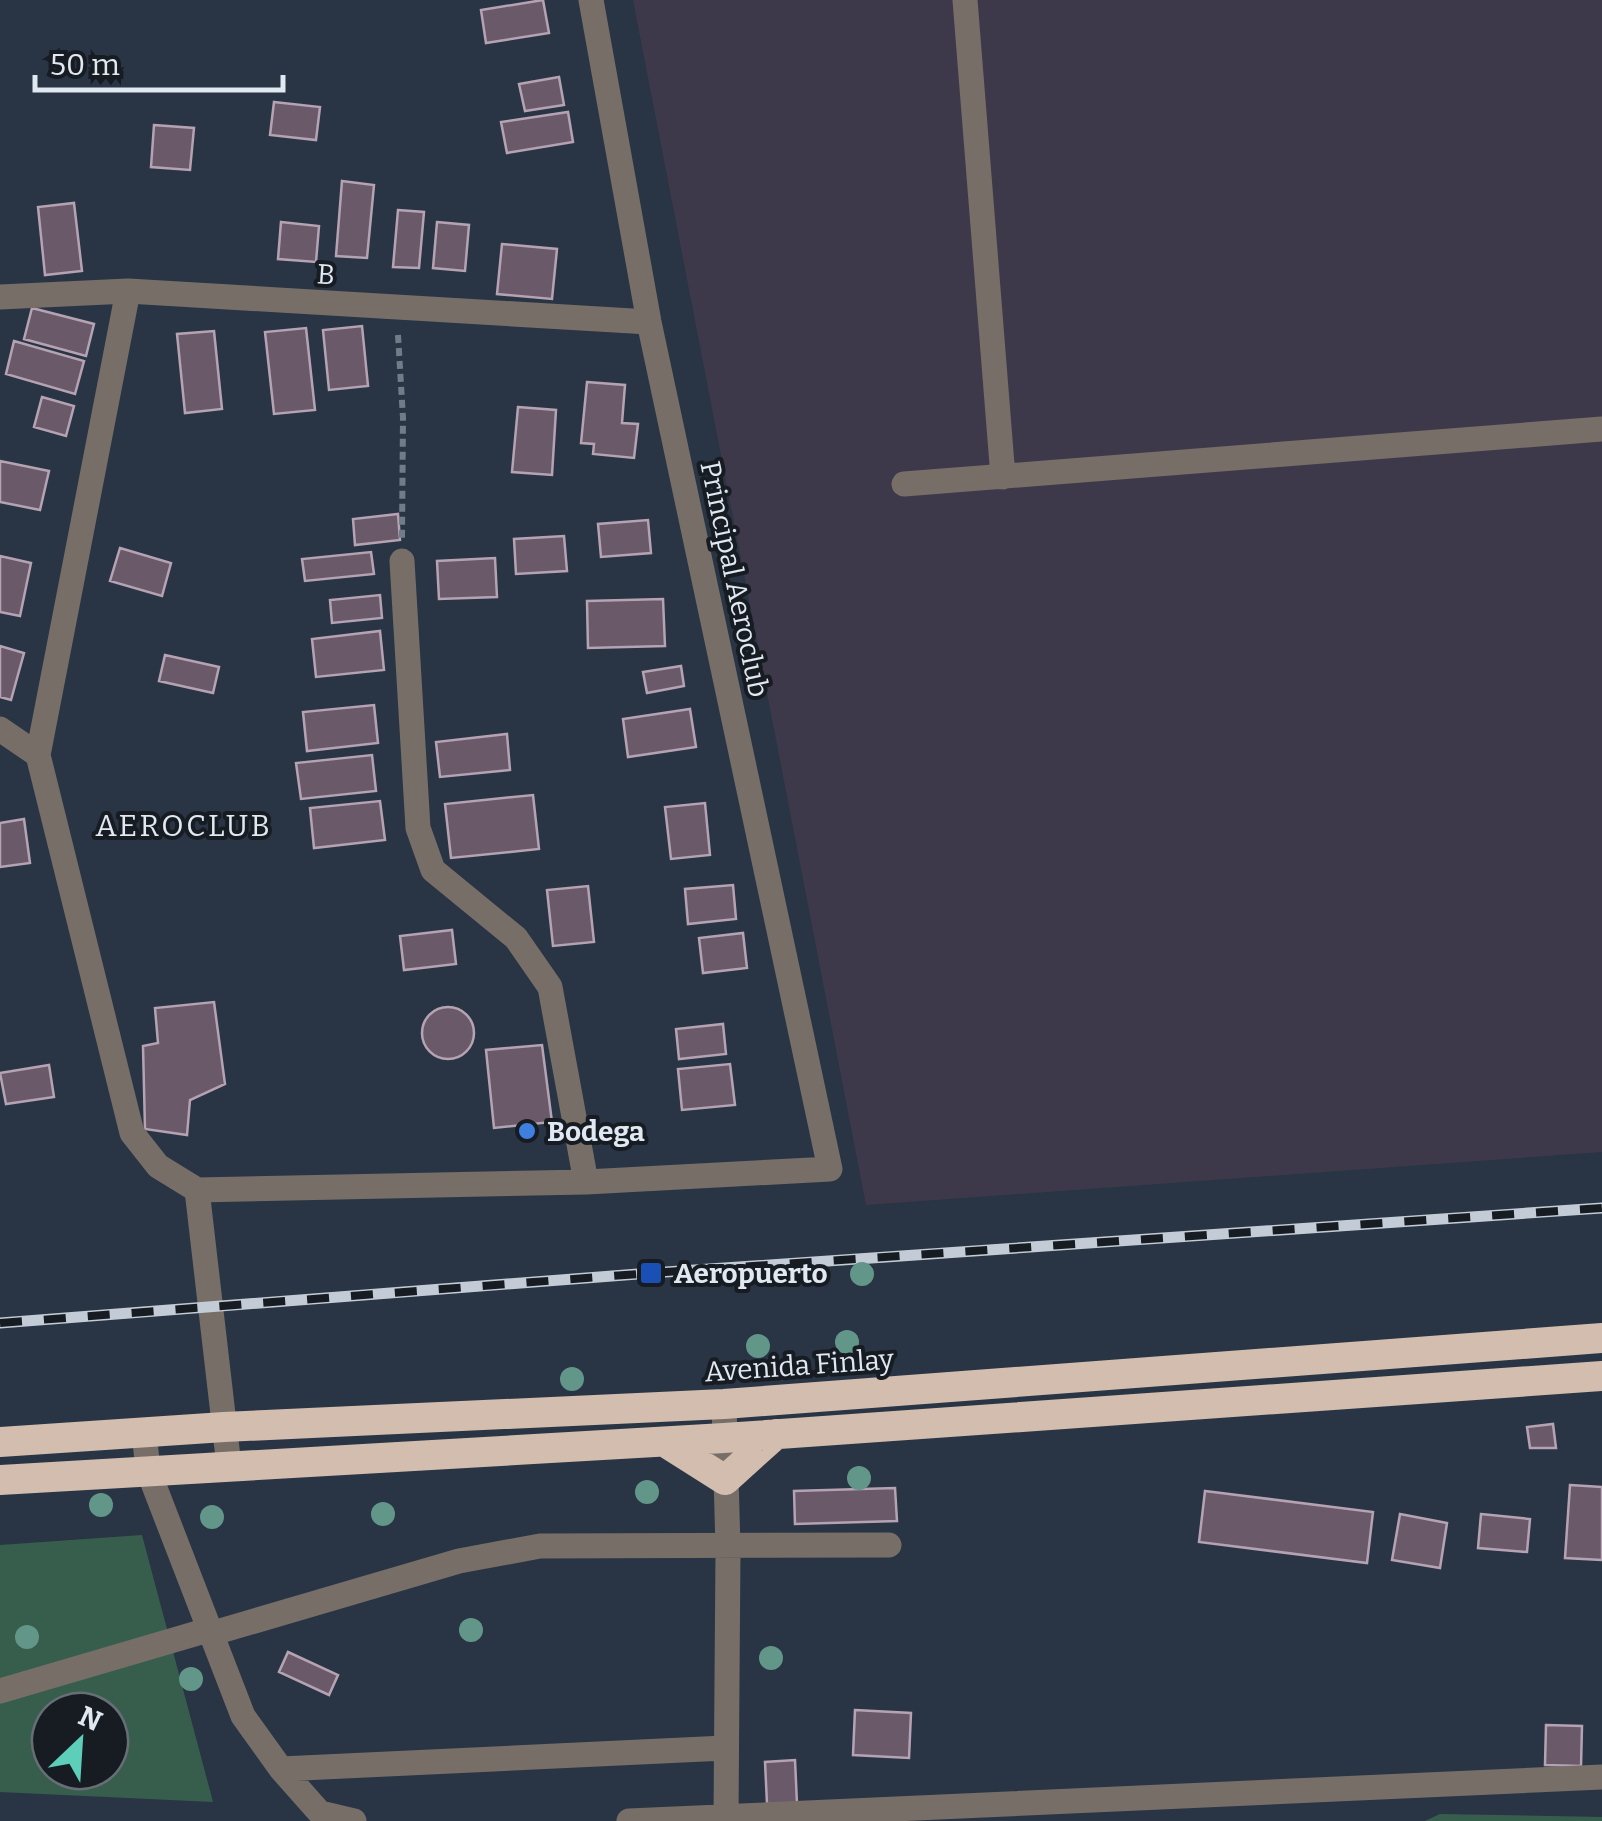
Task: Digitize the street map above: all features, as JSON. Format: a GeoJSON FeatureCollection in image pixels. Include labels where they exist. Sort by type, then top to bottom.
{"type":"FeatureCollection","features":[{"type":"Feature","properties":{"kind":"highway","name":"Avenida Finlay"},"geometry":{"type":"LineString","coordinates":[[0,1442],[224,1427],[724,1404],[1602,1338]]}},
{"type":"Feature","properties":{"kind":"highway"},"geometry":{"type":"LineString","coordinates":[[0,1480],[665,1442],[1602,1376]]}},
{"type":"Feature","properties":{"kind":"highway"},"geometry":{"type":"LineString","coordinates":[[665,1442],[725,1480],[776,1434]]}},
{"type":"Feature","properties":{"kind":"street","name":"Principal Aeroclub"},"geometry":{"type":"LineString","coordinates":[[586,1182],[830,1169],[649,322],[591,0]]}},
{"type":"Feature","properties":{"kind":"street"},"geometry":{"type":"LineString","coordinates":[[966,0],[1003,477]]}},
{"type":"Feature","properties":{"kind":"street","name":"B"},"geometry":{"type":"LineString","coordinates":[[0,297],[128,291],[649,322]]}},
{"type":"Feature","properties":{"kind":"street"},"geometry":{"type":"LineString","coordinates":[[128,291],[38,755],[132,1133],[158,1166],[197,1190],[586,1182],[550,987],[516,938],[433,870],[418,828],[402,561]]}},
{"type":"Feature","properties":{"kind":"street"},"geometry":{"type":"LineString","coordinates":[[904,484],[1602,429]]}},
{"type":"Feature","properties":{"kind":"street"},"geometry":{"type":"LineString","coordinates":[[0,729],[38,755]]}},
{"type":"Feature","properties":{"kind":"street"},"geometry":{"type":"LineString","coordinates":[[197,1190],[229,1466]]}},
{"type":"Feature","properties":{"kind":"street"},"geometry":{"type":"LineString","coordinates":[[724,1404],[728,1548],[726,1817]]}},
{"type":"Feature","properties":{"kind":"street"},"geometry":{"type":"LineString","coordinates":[[144,1432],[148,1470],[243,1716],[320,1813],[354,1821]]}},
{"type":"Feature","properties":{"kind":"street"},"geometry":{"type":"LineString","coordinates":[[0,1691],[458,1561],[540,1546],[889,1545]]}},
{"type":"Feature","properties":{"kind":"street"},"geometry":{"type":"LineString","coordinates":[[281,1768],[725,1748]]}},
{"type":"Feature","properties":{"kind":"street"},"geometry":{"type":"LineString","coordinates":[[629,1821],[1602,1777]]}},
{"type":"Feature","properties":{"kind":"path"},"geometry":{"type":"LineString","coordinates":[[396,309],[403,418],[402,561]]}},
{"type":"Feature","properties":{"kind":"shaded area"},"geometry":{"type":"Polygon","coordinates":[[[633,0],[1602,0],[1602,1152],[866,1205],[633,0]]]}},
{"type":"Feature","properties":{"kind":"green space"},"geometry":{"type":"Polygon","coordinates":[[[142,1535],[213,1802],[0,1792],[0,1545],[142,1535]]]}},
{"type":"Feature","properties":{"kind":"green space"},"geometry":{"type":"Polygon","coordinates":[[[1440,1814],[1602,1817],[1602,1821],[1425,1821],[1440,1814]]]}},
{"type":"Feature","properties":{"kind":"building"},"geometry":{"type":"Polygon","coordinates":[[[543,0],[549,33],[486,43],[481,10],[543,0]]]}},
{"type":"Feature","properties":{"kind":"building"},"geometry":{"type":"Polygon","coordinates":[[[559,77],[564,105],[525,111],[519,84],[559,77]]]}},
{"type":"Feature","properties":{"kind":"building"},"geometry":{"type":"Polygon","coordinates":[[[274,102],[320,107],[316,140],[270,135],[274,102]]]}},
{"type":"Feature","properties":{"kind":"building"},"geometry":{"type":"Polygon","coordinates":[[[568,112],[573,142],[507,153],[501,122],[568,112]]]}},
{"type":"Feature","properties":{"kind":"building"},"geometry":{"type":"Polygon","coordinates":[[[154,125],[194,128],[190,170],[151,167],[154,125]]]}},
{"type":"Feature","properties":{"kind":"building"},"geometry":{"type":"Polygon","coordinates":[[[342,181],[374,185],[367,258],[336,256],[342,181]]]}},
{"type":"Feature","properties":{"kind":"building"},"geometry":{"type":"Polygon","coordinates":[[[74,203],[82,271],[45,275],[38,207],[74,203]]]}},
{"type":"Feature","properties":{"kind":"building"},"geometry":{"type":"Polygon","coordinates":[[[398,210],[424,212],[419,268],[393,267],[398,210]]]}},
{"type":"Feature","properties":{"kind":"building"},"geometry":{"type":"Polygon","coordinates":[[[281,222],[319,226],[316,262],[278,259],[281,222]]]}},
{"type":"Feature","properties":{"kind":"building"},"geometry":{"type":"Polygon","coordinates":[[[437,222],[469,225],[465,271],[433,268],[437,222]]]}},
{"type":"Feature","properties":{"kind":"building"},"geometry":{"type":"Polygon","coordinates":[[[502,244],[557,249],[552,299],[497,294],[502,244]]]}},
{"type":"Feature","properties":{"kind":"building"},"geometry":{"type":"Polygon","coordinates":[[[32,308],[94,324],[86,356],[24,339],[32,308]]]}},
{"type":"Feature","properties":{"kind":"building"},"geometry":{"type":"Polygon","coordinates":[[[362,326],[368,386],[329,390],[323,330],[362,326]]]}},
{"type":"Feature","properties":{"kind":"building"},"geometry":{"type":"Polygon","coordinates":[[[306,328],[315,410],[274,414],[265,332],[306,328]]]}},
{"type":"Feature","properties":{"kind":"building"},"geometry":{"type":"Polygon","coordinates":[[[214,331],[222,409],[185,413],[177,334],[214,331]]]}},
{"type":"Feature","properties":{"kind":"building"},"geometry":{"type":"Polygon","coordinates":[[[14,341],[84,361],[75,394],[6,374],[14,341]]]}},
{"type":"Feature","properties":{"kind":"building"},"geometry":{"type":"Polygon","coordinates":[[[587,382],[625,385],[622,423],[638,424],[634,458],[593,454],[594,444],[581,443],[587,382]]]}},
{"type":"Feature","properties":{"kind":"building"},"geometry":{"type":"Polygon","coordinates":[[[42,397],[74,406],[66,436],[34,427],[42,397]]]}},
{"type":"Feature","properties":{"kind":"building"},"geometry":{"type":"Polygon","coordinates":[[[518,407],[556,410],[552,475],[512,472],[518,407]]]}},
{"type":"Feature","properties":{"kind":"building"},"geometry":{"type":"Polygon","coordinates":[[[0,461],[49,471],[40,510],[0,502],[0,461]]]}},
{"type":"Feature","properties":{"kind":"building"},"geometry":{"type":"Polygon","coordinates":[[[398,514],[400,540],[355,545],[353,519],[398,514]]]}},
{"type":"Feature","properties":{"kind":"building"},"geometry":{"type":"Polygon","coordinates":[[[648,520],[651,553],[601,557],[598,524],[648,520]]]}},
{"type":"Feature","properties":{"kind":"building"},"geometry":{"type":"Polygon","coordinates":[[[564,536],[567,571],[516,574],[514,539],[564,536]]]}},
{"type":"Feature","properties":{"kind":"building"},"geometry":{"type":"Polygon","coordinates":[[[120,548],[171,563],[162,596],[110,581],[120,548]]]}},
{"type":"Feature","properties":{"kind":"building"},"geometry":{"type":"Polygon","coordinates":[[[371,552],[374,574],[305,581],[302,559],[371,552]]]}},
{"type":"Feature","properties":{"kind":"building"},"geometry":{"type":"Polygon","coordinates":[[[0,556],[31,563],[20,616],[0,612],[0,556]]]}},
{"type":"Feature","properties":{"kind":"building"},"geometry":{"type":"Polygon","coordinates":[[[495,558],[497,597],[439,599],[437,561],[495,558]]]}},
{"type":"Feature","properties":{"kind":"building"},"geometry":{"type":"Polygon","coordinates":[[[380,595],[382,618],[332,623],[330,600],[380,595]]]}},
{"type":"Feature","properties":{"kind":"building"},"geometry":{"type":"Polygon","coordinates":[[[663,599],[665,646],[588,648],[587,601],[663,599]]]}},
{"type":"Feature","properties":{"kind":"building"},"geometry":{"type":"Polygon","coordinates":[[[380,631],[384,670],[316,677],[312,639],[380,631]]]}},
{"type":"Feature","properties":{"kind":"building"},"geometry":{"type":"Polygon","coordinates":[[[0,646],[24,653],[11,700],[0,697],[0,646]]]}},
{"type":"Feature","properties":{"kind":"building"},"geometry":{"type":"Polygon","coordinates":[[[165,655],[219,667],[213,693],[159,681],[165,655]]]}},
{"type":"Feature","properties":{"kind":"building"},"geometry":{"type":"Polygon","coordinates":[[[681,666],[684,686],[647,693],[643,672],[681,666]]]}},
{"type":"Feature","properties":{"kind":"building"},"geometry":{"type":"Polygon","coordinates":[[[374,705],[378,743],[307,751],[303,712],[374,705]]]}},
{"type":"Feature","properties":{"kind":"building"},"geometry":{"type":"Polygon","coordinates":[[[690,709],[696,747],[628,757],[623,719],[690,709]]]}},
{"type":"Feature","properties":{"kind":"building"},"geometry":{"type":"Polygon","coordinates":[[[507,734],[510,770],[440,777],[436,742],[507,734]]]}},
{"type":"Feature","properties":{"kind":"building"},"geometry":{"type":"Polygon","coordinates":[[[372,755],[376,791],[301,799],[296,763],[372,755]]]}},
{"type":"Feature","properties":{"kind":"building"},"geometry":{"type":"Polygon","coordinates":[[[533,795],[539,849],[451,858],[445,804],[533,795]]]}},
{"type":"Feature","properties":{"kind":"building"},"geometry":{"type":"Polygon","coordinates":[[[380,801],[385,840],[314,848],[310,808],[380,801]]]}},
{"type":"Feature","properties":{"kind":"building"},"geometry":{"type":"Polygon","coordinates":[[[705,803],[710,855],[671,859],[665,807],[705,803]]]}},
{"type":"Feature","properties":{"kind":"building"},"geometry":{"type":"Polygon","coordinates":[[[24,819],[30,863],[0,867],[0,823],[24,819]]]}},
{"type":"Feature","properties":{"kind":"building"},"geometry":{"type":"Polygon","coordinates":[[[733,885],[736,919],[688,924],[685,889],[733,885]]]}},
{"type":"Feature","properties":{"kind":"building"},"geometry":{"type":"Polygon","coordinates":[[[588,886],[594,942],[553,946],[547,890],[588,886]]]}},
{"type":"Feature","properties":{"kind":"building"},"geometry":{"type":"Polygon","coordinates":[[[452,930],[456,964],[404,970],[400,936],[452,930]]]}},
{"type":"Feature","properties":{"kind":"building"},"geometry":{"type":"Polygon","coordinates":[[[743,933],[747,968],[703,973],[699,938],[743,933]]]}},
{"type":"Feature","properties":{"kind":"building"},"geometry":{"type":"Polygon","coordinates":[[[214,1002],[225,1084],[190,1100],[187,1135],[145,1129],[143,1046],[158,1043],[155,1008],[214,1002]]]}},
{"type":"Feature","properties":{"kind":"building"},"geometry":{"type":"Polygon","coordinates":[[[448,1007],[466,1015],[474,1033],[466,1051],[448,1059],[430,1051],[422,1033],[430,1015],[448,1007]]]}},
{"type":"Feature","properties":{"kind":"building"},"geometry":{"type":"Polygon","coordinates":[[[723,1024],[726,1054],[679,1059],[676,1029],[723,1024]]]}},
{"type":"Feature","properties":{"kind":"building"},"geometry":{"type":"Polygon","coordinates":[[[542,1045],[552,1122],[494,1128],[486,1050],[542,1045]]]}},
{"type":"Feature","properties":{"kind":"building"},"geometry":{"type":"Polygon","coordinates":[[[730,1064],[735,1105],[682,1110],[678,1069],[730,1064]]]}},
{"type":"Feature","properties":{"kind":"building"},"geometry":{"type":"Polygon","coordinates":[[[49,1065],[54,1097],[6,1104],[0,1073],[49,1065]]]}},
{"type":"Feature","properties":{"kind":"building"},"geometry":{"type":"Polygon","coordinates":[[[1553,1424],[1556,1448],[1530,1448],[1527,1427],[1553,1424]]]}},
{"type":"Feature","properties":{"kind":"building"},"geometry":{"type":"Polygon","coordinates":[[[1570,1485],[1602,1487],[1602,1560],[1565,1558],[1570,1485]]]}},
{"type":"Feature","properties":{"kind":"building"},"geometry":{"type":"Polygon","coordinates":[[[895,1488],[897,1521],[795,1524],[794,1491],[895,1488]]]}},
{"type":"Feature","properties":{"kind":"building"},"geometry":{"type":"Polygon","coordinates":[[[1205,1491],[1373,1512],[1367,1563],[1199,1542],[1205,1491]]]}},
{"type":"Feature","properties":{"kind":"building"},"geometry":{"type":"Polygon","coordinates":[[[1400,1514],[1447,1523],[1440,1568],[1392,1560],[1400,1514]]]}},
{"type":"Feature","properties":{"kind":"building"},"geometry":{"type":"Polygon","coordinates":[[[1481,1514],[1530,1519],[1527,1552],[1478,1548],[1481,1514]]]}},
{"type":"Feature","properties":{"kind":"building"},"geometry":{"type":"Polygon","coordinates":[[[288,1652],[338,1675],[329,1695],[279,1672],[288,1652]]]}},
{"type":"Feature","properties":{"kind":"building"},"geometry":{"type":"Polygon","coordinates":[[[855,1710],[911,1713],[909,1758],[853,1755],[855,1710]]]}},
{"type":"Feature","properties":{"kind":"building"},"geometry":{"type":"Polygon","coordinates":[[[1546,1725],[1582,1726],[1581,1766],[1545,1765],[1546,1725]]]}},
{"type":"Feature","properties":{"kind":"building"},"geometry":{"type":"Polygon","coordinates":[[[795,1760],[797,1804],[767,1804],[765,1762],[795,1760]]]}},
{"type":"Feature","properties":{"kind":"railway"},"geometry":{"type":"LineString","coordinates":[[0,1323],[651,1273],[1602,1208]]}},
{"type":"Feature","properties":{"kind":"place","name":"Bodega"},"geometry":{"type":"Point","coordinates":[527,1131]}},
{"type":"Feature","properties":{"kind":"place","name":"Aeropuerto"},"geometry":{"type":"Point","coordinates":[651,1273]}},
{"type":"Feature","properties":{"kind":"district","name":"AEROCLUB"},"geometry":{"type":"Point","coordinates":[184,826]}}]}
